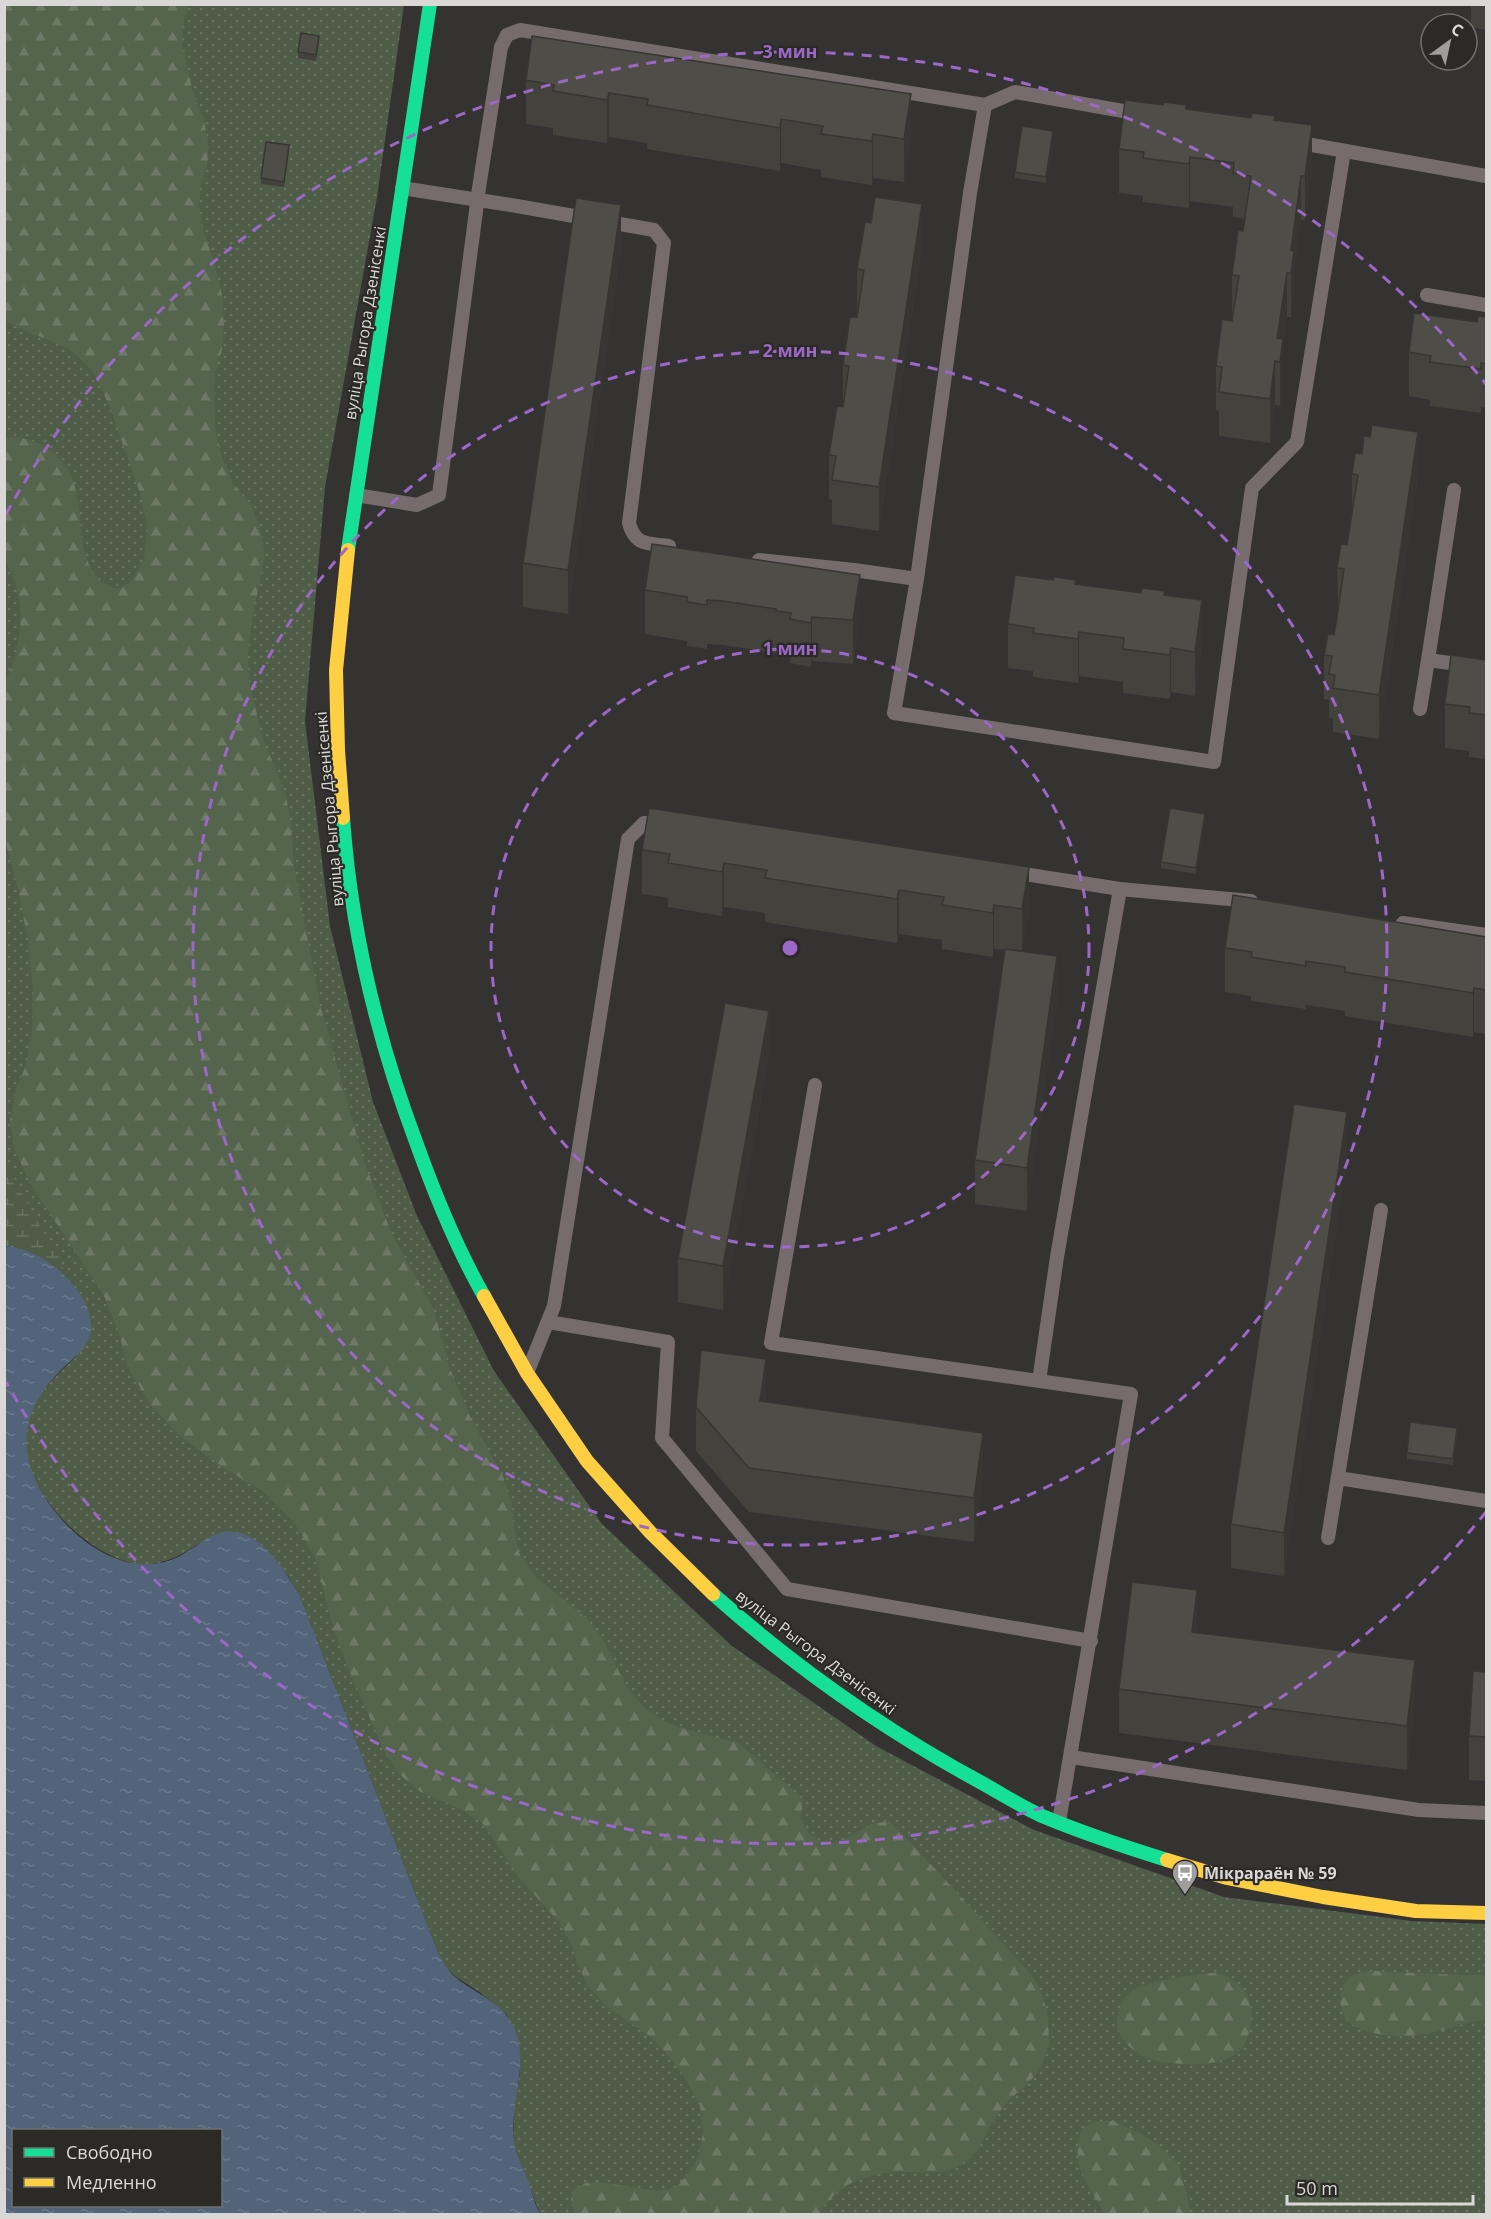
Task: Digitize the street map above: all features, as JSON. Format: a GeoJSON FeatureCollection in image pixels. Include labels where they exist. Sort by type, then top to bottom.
{"type":"FeatureCollection","features":[{"type":"Feature","properties":{"kind":"street","name":"вуліца Рыгора Дзенісенкі"},"geometry":{"type":"LineString","coordinates":[[430,4],[345,563],[336,670],[338,750],[344,836],[355,921],[371,1001],[394,1083],[436,1200],[477,1284],[527,1373],[587,1461],[634,1515],[700,1582],[757,1633],[887,1728],[1041,1815],[1134,1850],[1227,1878],[1323,1897],[1416,1911],[1486,1913]]}},
{"type":"Feature","properties":{"kind":"lane"},"geometry":{"type":"LineString","coordinates":[[356,495],[417,505],[439,495],[478,200],[501,47],[507,36],[520,30],[985,105],[1015,92],[1156,117]]}},
{"type":"Feature","properties":{"kind":"lane"},"geometry":{"type":"LineString","coordinates":[[985,105],[972,174],[917,579],[894,713],[1214,762],[1252,489],[1297,442],[1344,151]]}},
{"type":"Feature","properties":{"kind":"lane"},"geometry":{"type":"LineString","coordinates":[[1285,140],[1486,176]]}},
{"type":"Feature","properties":{"kind":"lane"},"geometry":{"type":"LineString","coordinates":[[402,189],[654,230],[664,243],[629,523],[632,534],[643,543],[684,549]]}},
{"type":"Feature","properties":{"kind":"lane"},"geometry":{"type":"LineString","coordinates":[[1427,295],[1486,306]]}},
{"type":"Feature","properties":{"kind":"lane"},"geometry":{"type":"LineString","coordinates":[[1420,709],[1454,490]]}},
{"type":"Feature","properties":{"kind":"lane"},"geometry":{"type":"LineString","coordinates":[[749,558],[917,579]]}},
{"type":"Feature","properties":{"kind":"lane"},"geometry":{"type":"LineString","coordinates":[[1428,660],[1486,668]]}},
{"type":"Feature","properties":{"kind":"lane"},"geometry":{"type":"LineString","coordinates":[[527,1373],[554,1306],[628,839],[644,823],[681,822]]}},
{"type":"Feature","properties":{"kind":"lane"},"geometry":{"type":"LineString","coordinates":[[993,869],[1120,889],[1263,903]]}},
{"type":"Feature","properties":{"kind":"lane"},"geometry":{"type":"LineString","coordinates":[[1039,1381],[1057,1257],[1120,889]]}},
{"type":"Feature","properties":{"kind":"lane"},"geometry":{"type":"LineString","coordinates":[[1392,922],[1486,935]]}},
{"type":"Feature","properties":{"kind":"lane"},"geometry":{"type":"LineString","coordinates":[[814,1085],[771,1344],[1131,1394],[1059,1822]]}},
{"type":"Feature","properties":{"kind":"lane"},"geometry":{"type":"LineString","coordinates":[[1328,1538],[1381,1210]]}},
{"type":"Feature","properties":{"kind":"lane"},"geometry":{"type":"LineString","coordinates":[[548,1322],[668,1341],[662,1438],[787,1589],[1090,1641]]}},
{"type":"Feature","properties":{"kind":"lane"},"geometry":{"type":"LineString","coordinates":[[1338,1478],[1486,1501]]}},
{"type":"Feature","properties":{"kind":"lane"},"geometry":{"type":"LineString","coordinates":[[1071,1757],[1419,1810],[1486,1813]]}},
{"type":"Feature","properties":{"kind":"green space"},"geometry":{"type":"Polygon","coordinates":[[[5,4],[188,5],[184,19],[182,45],[193,92],[204,120],[208,142],[207,165],[201,184],[199,205],[203,231],[222,295],[224,325],[222,350],[214,377],[215,428],[221,454],[233,483],[252,507],[261,533],[265,556],[252,619],[248,653],[249,681],[262,737],[285,791],[291,822],[294,866],[320,1005],[364,1161],[391,1232],[434,1310],[449,1366],[471,1419],[503,1476],[512,1505],[519,1553],[535,1576],[586,1618],[602,1637],[626,1686],[645,1708],[665,1722],[739,1743],[803,1799],[801,1819],[809,1834],[825,1843],[841,1842],[871,1824],[889,1821],[958,1893],[1034,1979],[1043,1998],[1048,2020],[1048,2042],[1043,2062],[1029,2082],[1001,2110],[974,2153],[959,2166],[938,2172],[891,2172],[866,2177],[844,2187],[819,2214],[575,2214],[571,2201],[573,2190],[586,2183],[598,2182],[659,2191],[676,2187],[689,2173],[698,2157],[703,2133],[700,2106],[685,2078],[666,2053],[648,2035],[604,2004],[587,1984],[572,1945],[559,1922],[521,1880],[483,1824],[461,1809],[419,1791],[400,1775],[385,1753],[348,1668],[334,1631],[316,1559],[294,1522],[262,1491],[218,1464],[181,1437],[153,1408],[130,1371],[104,1296],[28,1180],[14,1148],[10,1120],[16,1089],[26,1065],[32,1031],[33,990],[28,942],[19,893],[5,840],[5,682],[19,637],[20,605],[12,575],[5,560],[5,438],[22,438],[38,443],[63,463],[73,480],[85,552],[91,568],[104,583],[119,589],[132,580],[144,559],[147,528],[141,496],[109,405],[92,370],[68,348],[14,326],[5,319],[5,4]]]}},
{"type":"Feature","properties":{"kind":"green space"},"geometry":{"type":"Polygon","coordinates":[[[5,5],[404,5],[377,197],[325,487],[305,721],[330,926],[373,1102],[417,1216],[494,1371],[602,1524],[732,1646],[876,1746],[1034,1830],[1224,1897],[1412,1921],[1486,1924],[1486,2214],[540,2214],[513,2143],[514,2110],[520,2073],[518,2042],[507,2015],[481,1993],[456,1977],[446,1968],[439,1955],[300,1596],[288,1576],[200,1543],[176,1557],[159,1563],[132,1563],[112,1556],[92,1545],[73,1530],[41,1491],[25,1448],[26,1426],[39,1397],[53,1379],[76,1357],[10,1246],[5,1246],[5,5]]]}},
{"type":"Feature","properties":{"kind":"green space"},"geometry":{"type":"Polygon","coordinates":[[[4,1158],[71,1282],[56,1268],[10,1246],[5,1246],[4,1158]]]}},
{"type":"Feature","properties":{"kind":"green space"},"geometry":{"type":"Polygon","coordinates":[[[1367,1971],[1486,1976],[1486,2019],[1430,2033],[1407,2036],[1383,2035],[1363,2030],[1347,2020],[1340,1999],[1343,1987],[1350,1977],[1367,1971]]]}},
{"type":"Feature","properties":{"kind":"green space"},"geometry":{"type":"Polygon","coordinates":[[[1215,1973],[1226,1976],[1239,1985],[1248,1996],[1251,2025],[1244,2045],[1239,2051],[1218,2062],[1180,2064],[1162,2062],[1143,2056],[1127,2045],[1118,2029],[1117,2020],[1121,2005],[1130,1993],[1154,1982],[1215,1973]]]}},
{"type":"Feature","properties":{"kind":"green space"},"geometry":{"type":"Polygon","coordinates":[[[1095,2121],[1113,2121],[1160,2146],[1179,2165],[1191,2214],[1105,2214],[1087,2184],[1079,2164],[1078,2143],[1081,2130],[1095,2121]]]}},
{"type":"Feature","properties":{"kind":"water"},"geometry":{"type":"Polygon","coordinates":[[[5,1246],[34,1254],[63,1274],[84,1301],[90,1316],[91,1331],[87,1343],[50,1382],[29,1421],[27,1450],[30,1465],[36,1481],[56,1513],[86,1542],[103,1553],[141,1564],[160,1563],[174,1559],[212,1536],[227,1532],[241,1533],[265,1548],[285,1572],[300,1596],[439,1955],[453,1975],[496,2005],[509,2018],[514,2027],[518,2039],[520,2064],[513,2128],[514,2142],[540,2214],[5,2214],[5,1246]]]}},
{"type":"Feature","properties":{"kind":"building"},"geometry":{"type":"Polygon","coordinates":[[[301,33],[319,36],[316,55],[298,52],[301,33]]]}},
{"type":"Feature","properties":{"kind":"building"},"geometry":{"type":"Polygon","coordinates":[[[532,36],[911,94],[904,139],[873,134],[872,141],[821,134],[823,126],[781,119],[780,128],[647,105],[648,99],[609,93],[607,100],[553,91],[554,85],[526,80],[532,36]]]}},
{"type":"Feature","properties":{"kind":"building"},"geometry":{"type":"Polygon","coordinates":[[[1125,100],[1163,105],[1164,102],[1186,105],[1186,109],[1251,118],[1252,113],[1275,116],[1274,120],[1312,125],[1305,176],[1301,176],[1291,250],[1294,251],[1291,273],[1287,273],[1277,338],[1283,339],[1280,362],[1275,361],[1270,399],[1219,392],[1222,367],[1216,366],[1222,319],[1232,321],[1239,276],[1232,275],[1238,230],[1243,231],[1251,176],[1233,173],[1234,163],[1190,157],[1189,164],[1143,158],[1144,152],[1119,149],[1125,100]]]}},
{"type":"Feature","properties":{"kind":"building"},"geometry":{"type":"Polygon","coordinates":[[[1022,126],[1053,131],[1046,177],[1015,172],[1022,126]]]}},
{"type":"Feature","properties":{"kind":"building"},"geometry":{"type":"Polygon","coordinates":[[[266,142],[289,145],[284,182],[261,178],[266,142]]]}},
{"type":"Feature","properties":{"kind":"building"},"geometry":{"type":"Polygon","coordinates":[[[875,197],[922,204],[879,487],[832,480],[836,456],[829,455],[837,406],[843,407],[849,366],[843,365],[850,317],[857,317],[864,270],[857,269],[865,222],[871,223],[875,197]]]}},
{"type":"Feature","properties":{"kind":"building"},"geometry":{"type":"Polygon","coordinates":[[[576,198],[621,205],[568,570],[523,563],[576,198]]]}},
{"type":"Feature","properties":{"kind":"building"},"geometry":{"type":"Polygon","coordinates":[[[1414,313],[1477,322],[1478,316],[1486,317],[1486,364],[1481,363],[1481,369],[1430,362],[1431,356],[1409,352],[1414,313]]]}},
{"type":"Feature","properties":{"kind":"building"},"geometry":{"type":"Polygon","coordinates":[[[1372,425],[1418,432],[1379,695],[1333,688],[1335,675],[1329,674],[1332,656],[1324,655],[1328,634],[1334,635],[1337,617],[1344,569],[1337,568],[1341,544],[1347,545],[1358,475],[1352,474],[1355,453],[1362,454],[1364,436],[1370,437],[1372,425]]]}},
{"type":"Feature","properties":{"kind":"building"},"geometry":{"type":"Polygon","coordinates":[[[652,544],[860,575],[853,620],[812,617],[811,623],[790,619],[791,613],[776,611],[776,609],[707,600],[707,605],[687,602],[687,597],[645,590],[652,544]]]}},
{"type":"Feature","properties":{"kind":"building"},"geometry":{"type":"Polygon","coordinates":[[[1015,575],[1053,580],[1054,577],[1076,580],[1075,584],[1141,593],[1142,588],[1165,591],[1164,595],[1202,600],[1195,652],[1171,648],[1170,655],[1123,649],[1124,638],[1079,632],[1078,639],[1033,633],[1034,628],[1008,624],[1015,575]]]}},
{"type":"Feature","properties":{"kind":"building"},"geometry":{"type":"Polygon","coordinates":[[[1451,655],[1486,660],[1486,715],[1469,713],[1470,707],[1445,704],[1451,655]]]}},
{"type":"Feature","properties":{"kind":"building"},"geometry":{"type":"Polygon","coordinates":[[[649,808],[1029,867],[1022,909],[994,905],[993,913],[942,905],[944,897],[899,890],[897,899],[765,878],[767,870],[724,863],[722,872],[668,863],[670,854],[642,850],[649,808]]]}},
{"type":"Feature","properties":{"kind":"building"},"geometry":{"type":"Polygon","coordinates":[[[1170,808],[1205,814],[1196,868],[1161,862],[1170,808]]]}},
{"type":"Feature","properties":{"kind":"building"},"geometry":{"type":"Polygon","coordinates":[[[1233,895],[1486,937],[1486,990],[1474,988],[1473,993],[1345,972],[1345,967],[1306,961],[1306,966],[1251,957],[1252,952],[1225,948],[1233,895]]]}},
{"type":"Feature","properties":{"kind":"building"},"geometry":{"type":"Polygon","coordinates":[[[1005,949],[1057,956],[1027,1168],[975,1160],[1005,949]]]}},
{"type":"Feature","properties":{"kind":"building"},"geometry":{"type":"Polygon","coordinates":[[[725,1003],[769,1011],[723,1266],[678,1258],[725,1003]]]}},
{"type":"Feature","properties":{"kind":"building"},"geometry":{"type":"Polygon","coordinates":[[[1294,1104],[1347,1112],[1284,1533],[1231,1524],[1294,1104]]]}},
{"type":"Feature","properties":{"kind":"building"},"geometry":{"type":"Polygon","coordinates":[[[701,1350],[766,1359],[760,1401],[983,1433],[974,1498],[749,1468],[696,1407],[701,1350]]]}},
{"type":"Feature","properties":{"kind":"building"},"geometry":{"type":"Polygon","coordinates":[[[1410,1422],[1457,1428],[1453,1459],[1407,1453],[1410,1422]]]}},
{"type":"Feature","properties":{"kind":"building"},"geometry":{"type":"Polygon","coordinates":[[[1132,1582],[1197,1590],[1192,1632],[1415,1660],[1407,1726],[1119,1689],[1132,1582]]]}},
{"type":"Feature","properties":{"kind":"building"},"geometry":{"type":"Polygon","coordinates":[[[1473,1671],[1486,1672],[1486,1737],[1469,1736],[1473,1671]]]}},
{"type":"Feature","properties":{"kind":"traffic: fast"},"geometry":{"type":"LineString","coordinates":[[348,550],[430,4]]}},
{"type":"Feature","properties":{"kind":"traffic: fast"},"geometry":{"type":"LineString","coordinates":[[343,818],[359,942],[389,1063],[438,1201],[464,1259],[484,1296]]}},
{"type":"Feature","properties":{"kind":"traffic: fast"},"geometry":{"type":"LineString","coordinates":[[713,1594],[776,1647],[842,1696],[946,1763],[1042,1816],[1104,1840],[1167,1860]]}},
{"type":"Feature","properties":{"kind":"traffic: slow"},"geometry":{"type":"LineString","coordinates":[[343,818],[336,670],[348,550]]}},
{"type":"Feature","properties":{"kind":"traffic: slow"},"geometry":{"type":"LineString","coordinates":[[484,1296],[527,1373],[587,1461],[650,1532],[713,1594]]}},
{"type":"Feature","properties":{"kind":"traffic: slow"},"geometry":{"type":"LineString","coordinates":[[1167,1860],[1227,1878],[1323,1897],[1416,1911],[1486,1913]]}},
{"type":"Feature","properties":{"kind":"place","name":"Мікрараён № 59"},"geometry":{"type":"Point","coordinates":[1185,1896]}}]}
